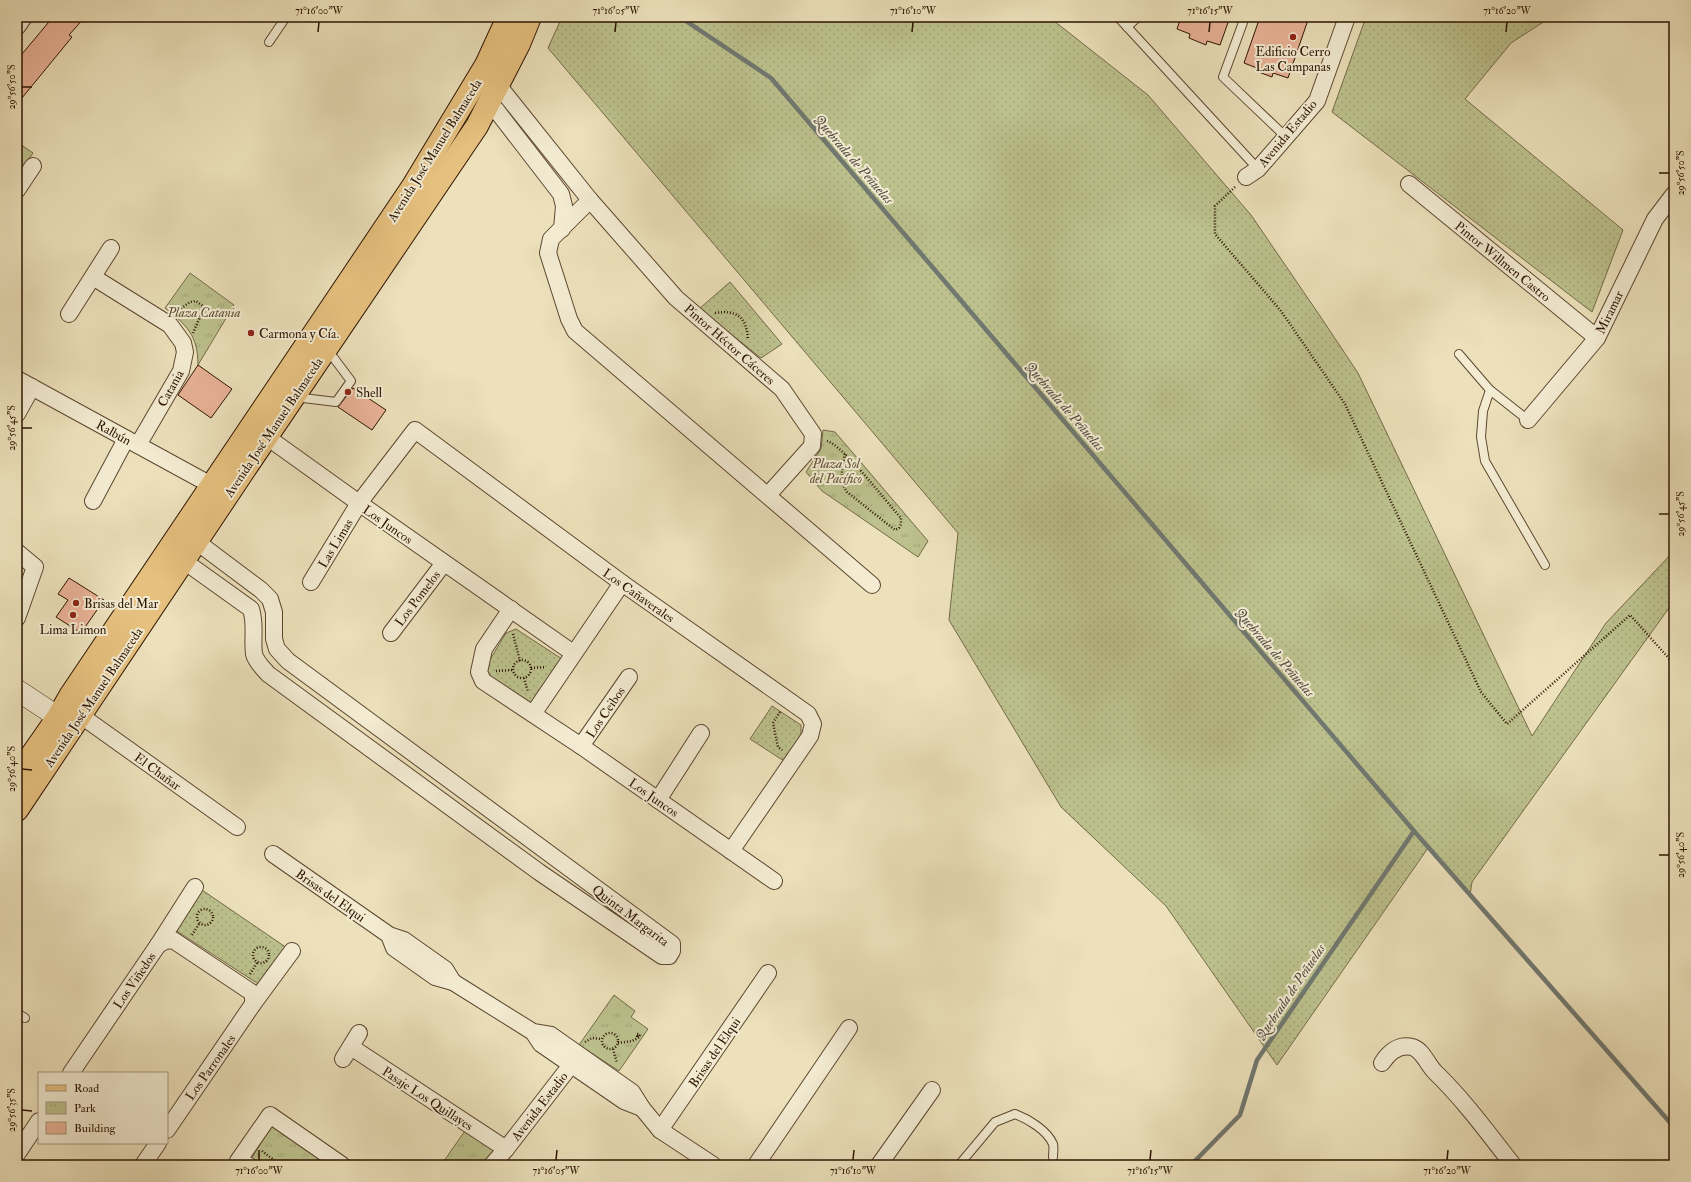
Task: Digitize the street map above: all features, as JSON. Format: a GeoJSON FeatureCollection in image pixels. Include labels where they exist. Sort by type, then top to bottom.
{"type":"FeatureCollection","features":[{"type":"Feature","properties":{"kind":"main road","name":"Avenida José Manuel Balmaceda"},"geometry":{"type":"LineString","coordinates":[[17,776],[58,717],[70,696],[412,186],[486,65],[508,17]]}},
{"type":"Feature","properties":{"kind":"main road","name":"Avenida José Manuel Balmaceda"},"geometry":{"type":"LineString","coordinates":[[17,810],[293,397],[478,126],[530,17]]}},
{"type":"Feature","properties":{"kind":"street"},"geometry":{"type":"LineString","coordinates":[[17,27],[24,17]]}},
{"type":"Feature","properties":{"kind":"street","name":"Avenida Estadio"},"geometry":{"type":"LineString","coordinates":[[1252,173],[1317,101],[1347,17]]}},
{"type":"Feature","properties":{"kind":"street"},"geometry":{"type":"LineString","coordinates":[[494,94],[560,194],[564,206],[562,229]]}},
{"type":"Feature","properties":{"kind":"street","name":"Pintor Héctor Cáceres"},"geometry":{"type":"LineString","coordinates":[[494,94],[676,298],[782,389],[813,434],[813,437]]}},
{"type":"Feature","properties":{"kind":"street"},"geometry":{"type":"LineString","coordinates":[[17,190],[33,166]]}},
{"type":"Feature","properties":{"kind":"street","name":"Pintor Willmen Castro"},"geometry":{"type":"LineString","coordinates":[[1409,184],[1596,338]]}},
{"type":"Feature","properties":{"kind":"street","name":"Miramar"},"geometry":{"type":"LineString","coordinates":[[1528,420],[1596,338],[1654,219],[1674,194]]}},
{"type":"Feature","properties":{"kind":"street"},"geometry":{"type":"LineString","coordinates":[[590,200],[551,239],[548,253],[568,319],[575,331],[768,495],[872,586]]}},
{"type":"Feature","properties":{"kind":"street"},"geometry":{"type":"LineString","coordinates":[[69,314],[111,248]]}},
{"type":"Feature","properties":{"kind":"street"},"geometry":{"type":"LineString","coordinates":[[93,277],[165,322],[176,332],[183,343],[184,349]]}},
{"type":"Feature","properties":{"kind":"street","name":"Catania"},"geometry":{"type":"LineString","coordinates":[[93,501],[181,371],[185,352],[184,349]]}},
{"type":"Feature","properties":{"kind":"street","name":"Ralbún"},"geometry":{"type":"LineString","coordinates":[[17,379],[211,485]]}},
{"type":"Feature","properties":{"kind":"street"},"geometry":{"type":"LineString","coordinates":[[17,414],[32,388]]}},
{"type":"Feature","properties":{"kind":"street","name":"Los Cañaverales"},"geometry":{"type":"LineString","coordinates":[[359,503],[415,430],[622,583],[808,714],[813,724],[810,736],[732,851]]}},
{"type":"Feature","properties":{"kind":"street","name":"Los Juncos"},"geometry":{"type":"LineString","coordinates":[[267,437],[444,563],[509,612],[574,653]]}},
{"type":"Feature","properties":{"kind":"street"},"geometry":{"type":"LineString","coordinates":[[768,495],[812,446],[813,437]]}},
{"type":"Feature","properties":{"kind":"street","name":"Las Limas"},"geometry":{"type":"LineString","coordinates":[[311,582],[359,503]]}},
{"type":"Feature","properties":{"kind":"street","name":"Quinta Margarita"},"geometry":{"type":"LineString","coordinates":[[184,561],[251,610],[254,618],[254,654],[259,664],[268,674],[539,872],[662,956],[669,956],[672,951],[672,944],[288,661],[277,649],[274,639],[274,612],[270,599],[261,590],[197,542]]}},
{"type":"Feature","properties":{"kind":"street"},"geometry":{"type":"LineString","coordinates":[[17,552],[35,567],[17,618]]}},
{"type":"Feature","properties":{"kind":"street","name":"Los Pomelos"},"geometry":{"type":"LineString","coordinates":[[391,633],[444,563]]}},
{"type":"Feature","properties":{"kind":"street"},"geometry":{"type":"LineString","coordinates":[[533,714],[622,583]]}},
{"type":"Feature","properties":{"kind":"street","name":"Los Juncos"},"geometry":{"type":"LineString","coordinates":[[509,612],[484,649],[479,672],[483,681],[581,746],[774,881]]}},
{"type":"Feature","properties":{"kind":"street","name":"Los Ceibos"},"geometry":{"type":"LineString","coordinates":[[581,746],[629,677]]}},
{"type":"Feature","properties":{"kind":"street"},"geometry":{"type":"LineString","coordinates":[[17,690],[58,717],[63,730],[63,739],[59,748]]}},
{"type":"Feature","properties":{"kind":"street"},"geometry":{"type":"LineString","coordinates":[[318,711],[332,694]]}},
{"type":"Feature","properties":{"kind":"street","name":"El Chañar"},"geometry":{"type":"LineString","coordinates":[[80,715],[237,827]]}},
{"type":"Feature","properties":{"kind":"street"},"geometry":{"type":"LineString","coordinates":[[658,800],[701,733]]}},
{"type":"Feature","properties":{"kind":"street"},"geometry":{"type":"LineString","coordinates":[[435,796],[448,779]]}},
{"type":"Feature","properties":{"kind":"street","name":"Brisas del Elqui"},"geometry":{"type":"LineString","coordinates":[[273,854],[389,935],[394,948],[435,977],[452,982],[533,1032],[551,1035],[632,1092],[642,1108],[660,1130],[713,1165]]}},
{"type":"Feature","properties":{"kind":"street"},"geometry":{"type":"LineString","coordinates":[[539,872],[552,856]]}},
{"type":"Feature","properties":{"kind":"street","name":"Los Viñedos"},"geometry":{"type":"LineString","coordinates":[[72,1072],[158,944],[195,886]]}},
{"type":"Feature","properties":{"kind":"street"},"geometry":{"type":"LineString","coordinates":[[158,944],[165,940],[173,940],[251,992],[254,996],[253,1004]]}},
{"type":"Feature","properties":{"kind":"street","name":"Los Parronales"},"geometry":{"type":"LineString","coordinates":[[168,1129],[253,1004],[292,951]]}},
{"type":"Feature","properties":{"kind":"street","name":"Brisas del Elqui"},"geometry":{"type":"LineString","coordinates":[[660,1130],[768,973]]}},
{"type":"Feature","properties":{"kind":"street"},"geometry":{"type":"LineString","coordinates":[[756,1165],[849,1028]]}},
{"type":"Feature","properties":{"kind":"street","name":"Brisas del Elqui"},"geometry":{"type":"LineString","coordinates":[[533,1032],[541,1044],[571,1065],[624,1101],[642,1108]]}},
{"type":"Feature","properties":{"kind":"street","name":"Pasaje Los Quillayes"},"geometry":{"type":"LineString","coordinates":[[359,1033],[347,1053],[506,1149]]}},
{"type":"Feature","properties":{"kind":"street"},"geometry":{"type":"LineString","coordinates":[[1382,1063],[1389,1054],[1399,1047],[1412,1047],[1416,1049],[1434,1071],[1443,1078],[1459,1097],[1513,1165]]}},
{"type":"Feature","properties":{"kind":"street","name":"Avenida Estadio"},"geometry":{"type":"LineString","coordinates":[[492,1165],[571,1065]]}},
{"type":"Feature","properties":{"kind":"street"},"geometry":{"type":"LineString","coordinates":[[879,1165],[932,1090]]}},
{"type":"Feature","properties":{"kind":"street"},"geometry":{"type":"LineString","coordinates":[[248,1165],[238,1161],[270,1115],[342,1165]]}},
{"type":"Feature","properties":{"kind":"street"},"geometry":{"type":"LineString","coordinates":[[17,1154],[38,1122]]}},
{"type":"Feature","properties":{"kind":"street"},"geometry":{"type":"LineString","coordinates":[[143,1165],[157,1144]]}},
{"type":"Feature","properties":{"kind":"lane"},"geometry":{"type":"LineString","coordinates":[[269,42],[286,17]]}},
{"type":"Feature","properties":{"kind":"lane"},"geometry":{"type":"LineString","coordinates":[[1118,17],[1252,173]]}},
{"type":"Feature","properties":{"kind":"lane"},"geometry":{"type":"LineString","coordinates":[[1127,27],[1138,17]]}},
{"type":"Feature","properties":{"kind":"lane"},"geometry":{"type":"LineString","coordinates":[[1245,17],[1223,77],[1286,137]]}},
{"type":"Feature","properties":{"kind":"lane"},"geometry":{"type":"LineString","coordinates":[[293,397],[336,402],[351,381],[327,348]]}},
{"type":"Feature","properties":{"kind":"lane"},"geometry":{"type":"LineString","coordinates":[[1459,354],[1490,390],[1528,420]]}},
{"type":"Feature","properties":{"kind":"lane"},"geometry":{"type":"LineString","coordinates":[[1490,390],[1483,411],[1481,437],[1485,461],[1545,565]]}},
{"type":"Feature","properties":{"kind":"lane"},"geometry":{"type":"LineString","coordinates":[[17,1013],[25,1018]]}},
{"type":"Feature","properties":{"kind":"lane"},"geometry":{"type":"LineString","coordinates":[[959,1165],[995,1122],[1015,1114],[1026,1118],[1047,1136],[1053,1146],[1053,1157]]}},
{"type":"Feature","properties":{"kind":"path"},"geometry":{"type":"LineString","coordinates":[[1252,173],[1215,206],[1215,234],[1281,311],[1345,404],[1482,692],[1507,724],[1630,615],[1674,664]]}},
{"type":"Feature","properties":{"kind":"path"},"geometry":{"type":"LineString","coordinates":[[165,322],[190,302],[196,301],[203,306],[197,325],[184,349]]}},
{"type":"Feature","properties":{"kind":"path"},"geometry":{"type":"LineString","coordinates":[[813,437],[831,442],[845,454],[901,518],[899,528],[895,530],[847,492],[843,486],[842,478],[845,454]]}},
{"type":"Feature","properties":{"kind":"path"},"geometry":{"type":"LineString","coordinates":[[509,612],[520,661]]}},
{"type":"Feature","properties":{"kind":"path"},"geometry":{"type":"LineString","coordinates":[[520,661],[526,661],[530,665],[531,671],[526,678],[520,678],[514,673],[515,664],[520,661]]}},
{"type":"Feature","properties":{"kind":"path"},"geometry":{"type":"LineString","coordinates":[[788,700],[773,723],[778,747],[793,760]]}},
{"type":"Feature","properties":{"kind":"path"},"geometry":{"type":"LineString","coordinates":[[206,909],[213,914],[212,921],[208,925],[202,925],[198,921],[196,916],[201,910],[206,909]]}},
{"type":"Feature","properties":{"kind":"path"},"geometry":{"type":"LineString","coordinates":[[258,948],[265,948],[269,952],[268,960],[264,963],[258,963],[254,960],[254,951],[258,948]]}},
{"type":"Feature","properties":{"kind":"path"},"geometry":{"type":"LineString","coordinates":[[618,1043],[616,1035],[612,1032],[604,1034],[601,1039],[602,1045],[610,1049],[615,1047],[618,1043],[637,1039],[640,1035]]}},
{"type":"Feature","properties":{"kind":"path"},"geometry":{"type":"LineString","coordinates":[[253,1139],[263,1152],[275,1161],[285,1165]]}},
{"type":"Feature","properties":{"kind":"green space","name":"Quebrada de Peñuelas"},"geometry":{"type":"Polygon","coordinates":[[[562,17],[1049,17],[1148,95],[1251,215],[1320,316],[1358,373],[1532,736],[1606,623],[1674,551],[1674,601],[1472,882],[1470,895],[1428,848],[1277,1065],[1166,906],[1061,807],[949,620],[958,533],[548,48],[562,17]]]}},
{"type":"Feature","properties":{"kind":"green space"},"geometry":{"type":"Polygon","coordinates":[[[1366,17],[1551,17],[1511,43],[1465,99],[1623,230],[1592,312],[1332,112],[1366,17]]]}},
{"type":"Feature","properties":{"kind":"green space"},"geometry":{"type":"Polygon","coordinates":[[[17,142],[33,153],[17,176],[17,142]]]}},
{"type":"Feature","properties":{"kind":"green space","name":"Plaza Catania"},"geometry":{"type":"Polygon","coordinates":[[[190,273],[234,305],[198,365],[196,346],[190,332],[165,308],[190,273]]]}},
{"type":"Feature","properties":{"kind":"green space"},"geometry":{"type":"Polygon","coordinates":[[[730,282],[782,344],[761,358],[699,309],[730,282]]]}},
{"type":"Feature","properties":{"kind":"green space","name":"Plaza Sol del Pacífico"},"geometry":{"type":"Polygon","coordinates":[[[823,430],[835,432],[928,541],[918,557],[822,491],[806,472],[821,449],[823,430]]]}},
{"type":"Feature","properties":{"kind":"green space"},"geometry":{"type":"Polygon","coordinates":[[[516,629],[562,659],[535,704],[528,705],[487,677],[485,668],[506,633],[516,629]]]}},
{"type":"Feature","properties":{"kind":"green space"},"geometry":{"type":"Polygon","coordinates":[[[772,706],[801,725],[801,734],[784,761],[750,739],[772,706]]]}},
{"type":"Feature","properties":{"kind":"green space"},"geometry":{"type":"Polygon","coordinates":[[[199,888],[287,948],[260,985],[172,928],[199,888]]]}},
{"type":"Feature","properties":{"kind":"green space"},"geometry":{"type":"Polygon","coordinates":[[[614,995],[635,1011],[631,1017],[648,1029],[619,1071],[579,1045],[614,995]]]}},
{"type":"Feature","properties":{"kind":"green space"},"geometry":{"type":"Polygon","coordinates":[[[273,1124],[333,1165],[266,1165],[251,1159],[273,1124]]]}},
{"type":"Feature","properties":{"kind":"green space"},"geometry":{"type":"Polygon","coordinates":[[[465,1131],[496,1148],[481,1165],[441,1165],[465,1131]]]}},
{"type":"Feature","properties":{"kind":"building"},"geometry":{"type":"Polygon","coordinates":[[[53,17],[85,17],[69,35],[72,37],[17,104],[17,60],[53,17]]]}},
{"type":"Feature","properties":{"kind":"building"},"geometry":{"type":"Polygon","coordinates":[[[1181,17],[1230,17],[1220,45],[1207,41],[1206,45],[1189,38],[1190,34],[1177,29],[1181,17]]]}},
{"type":"Feature","properties":{"kind":"building","name":"Edificio Cerro Las Campanas"},"geometry":{"type":"Polygon","coordinates":[[[1260,17],[1309,17],[1288,78],[1273,73],[1272,77],[1256,71],[1257,68],[1244,63],[1260,17]]]}},
{"type":"Feature","properties":{"kind":"building"},"geometry":{"type":"Polygon","coordinates":[[[198,365],[232,389],[211,418],[178,395],[198,365]]]}},
{"type":"Feature","properties":{"kind":"building"},"geometry":{"type":"Polygon","coordinates":[[[353,388],[386,410],[372,430],[338,407],[353,388]]]}},
{"type":"Feature","properties":{"kind":"building","name":"Brisas del Mar"},"geometry":{"type":"Polygon","coordinates":[[[69,578],[104,600],[81,633],[56,617],[68,600],[58,594],[69,578]]]}},
{"type":"Feature","properties":{"kind":"waterway","name":"Quebrada de Peñuelas"},"geometry":{"type":"LineString","coordinates":[[680,17],[771,78],[1414,831],[1257,1060],[1240,1115],[1191,1165]]}},
{"type":"Feature","properties":{"kind":"waterway","name":"Quebrada de Peñuelas"},"geometry":{"type":"LineString","coordinates":[[1414,831],[1674,1127]]}},
{"type":"Feature","properties":{"kind":"place","name":"Edificio Cerro Las Campanas"},"geometry":{"type":"Point","coordinates":[1293,37]}},
{"type":"Feature","properties":{"kind":"place","name":"Carmona y Cía."},"geometry":{"type":"Point","coordinates":[251,333]}},
{"type":"Feature","properties":{"kind":"place","name":"Shell"},"geometry":{"type":"Point","coordinates":[348,392]}},
{"type":"Feature","properties":{"kind":"place","name":"Brisas del Mar"},"geometry":{"type":"Point","coordinates":[76,603]}},
{"type":"Feature","properties":{"kind":"place","name":"Lima Limon"},"geometry":{"type":"Point","coordinates":[73,615]}}]}
